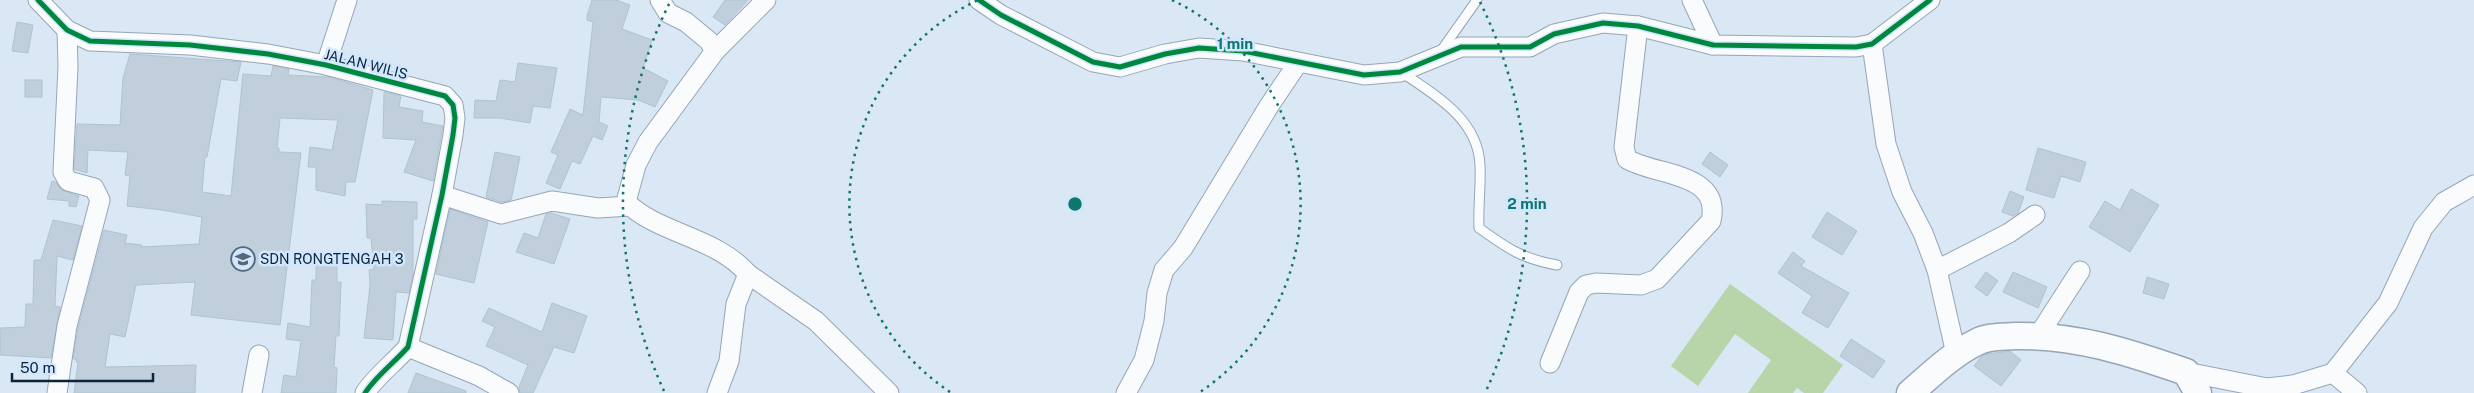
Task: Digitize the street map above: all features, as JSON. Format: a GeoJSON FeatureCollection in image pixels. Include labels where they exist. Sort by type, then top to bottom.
{"type":"FeatureCollection","features":[{"type":"Feature","properties":{"kind":"street","name":"JALAN WILIS"},"geometry":{"type":"LineString","coordinates":[[38,0],[67,30],[90,41],[233,49],[326,65],[445,96],[453,105],[455,118],[442,195],[408,347]]}},
{"type":"Feature","properties":{"kind":"street"},"geometry":{"type":"LineString","coordinates":[[326,65],[347,0]]}},
{"type":"Feature","properties":{"kind":"street"},"geometry":{"type":"LineString","coordinates":[[660,0],[668,13],[686,22],[709,41],[714,51]]}},
{"type":"Feature","properties":{"kind":"street"},"geometry":{"type":"LineString","coordinates":[[766,0],[714,51],[648,142],[636,165],[626,202],[648,217],[716,249],[736,261],[748,274],[816,322],[889,393]]}},
{"type":"Feature","properties":{"kind":"street"},"geometry":{"type":"LineString","coordinates":[[979,0],[1001,15],[1093,62],[1120,68],[1165,54],[1199,48],[1243,51],[1364,75],[1400,72],[1438,55],[1461,48],[1530,48],[1554,34],[1603,23],[1638,26],[1713,45],[1835,48],[1872,44],[1930,0]]}},
{"type":"Feature","properties":{"kind":"street"},"geometry":{"type":"LineString","coordinates":[[1692,0],[1713,45]]}},
{"type":"Feature","properties":{"kind":"street"},"geometry":{"type":"LineString","coordinates":[[1550,363],[1580,292],[1586,285],[1596,283],[1641,285],[1657,279],[1711,221],[1711,202],[1692,179],[1638,166],[1627,159],[1624,146],[1638,26]]}},
{"type":"Feature","properties":{"kind":"street"},"geometry":{"type":"LineString","coordinates":[[57,393],[67,326],[100,200],[94,188],[68,181],[63,172],[68,67],[67,30]]}},
{"type":"Feature","properties":{"kind":"street"},"geometry":{"type":"LineString","coordinates":[[1872,44],[1886,144],[1902,192],[1923,233],[1937,270],[1956,354]]}},
{"type":"Feature","properties":{"kind":"street"},"geometry":{"type":"LineString","coordinates":[[1126,393],[1144,360],[1157,293],[1164,270],[1183,248],[1269,106],[1298,63]]}},
{"type":"Feature","properties":{"kind":"street"},"geometry":{"type":"LineString","coordinates":[[1910,393],[1956,354],[1978,340],[1999,337],[2038,336],[2077,339],[2124,350],[2192,382],[2267,388],[2293,385],[2333,373],[2388,303],[2423,228],[2444,202],[2474,185]]}},
{"type":"Feature","properties":{"kind":"street"},"geometry":{"type":"LineString","coordinates":[[442,195],[501,214],[552,201],[598,208],[630,206]]}},
{"type":"Feature","properties":{"kind":"street"},"geometry":{"type":"LineString","coordinates":[[1937,270],[2009,233],[2035,215]]}},
{"type":"Feature","properties":{"kind":"street"},"geometry":{"type":"LineString","coordinates":[[2038,336],[2080,271]]}},
{"type":"Feature","properties":{"kind":"street"},"geometry":{"type":"LineString","coordinates":[[717,393],[729,362],[736,304],[748,274]]}},
{"type":"Feature","properties":{"kind":"street"},"geometry":{"type":"LineString","coordinates":[[365,393],[371,383],[392,365],[408,347],[479,376],[509,393]]}},
{"type":"Feature","properties":{"kind":"street"},"geometry":{"type":"LineString","coordinates":[[252,393],[259,355]]}},
{"type":"Feature","properties":{"kind":"street"},"geometry":{"type":"LineString","coordinates":[[2333,373],[2356,393]]}},
{"type":"Feature","properties":{"kind":"lane"},"geometry":{"type":"LineString","coordinates":[[1438,55],[1477,0]]}},
{"type":"Feature","properties":{"kind":"lane"},"geometry":{"type":"LineString","coordinates":[[1400,72],[1456,112],[1472,133],[1480,164],[1479,228],[1513,252],[1540,262],[1557,265]]}},
{"type":"Feature","properties":{"kind":"green space"},"geometry":{"type":"Polygon","coordinates":[[[1730,284],[1843,365],[1823,393],[1804,393],[1797,388],[1793,393],[1748,393],[1771,360],[1735,334],[1698,386],[1671,366],[1730,284]]]}},
{"type":"Feature","properties":{"kind":"building"},"geometry":{"type":"Polygon","coordinates":[[[592,0],[616,0],[630,5],[622,29],[652,40],[643,68],[668,81],[655,107],[638,100],[601,97],[599,122],[608,126],[602,140],[593,136],[580,164],[572,161],[560,189],[546,183],[558,155],[551,152],[570,109],[583,115],[593,22],[587,20],[587,16],[592,0]]]}},
{"type":"Feature","properties":{"kind":"building"},"geometry":{"type":"Polygon","coordinates":[[[725,0],[748,0],[725,25],[713,17],[725,0]]]}},
{"type":"Feature","properties":{"kind":"building"},"geometry":{"type":"Polygon","coordinates":[[[17,22],[33,25],[28,53],[12,51],[17,22]]]}},
{"type":"Feature","properties":{"kind":"building"},"geometry":{"type":"Polygon","coordinates":[[[130,54],[241,62],[237,81],[221,79],[207,157],[205,157],[202,192],[231,196],[243,74],[271,76],[273,66],[289,69],[288,75],[329,77],[373,90],[355,182],[346,182],[345,196],[316,190],[316,167],[308,167],[310,147],[332,150],[338,120],[280,118],[277,148],[279,148],[279,152],[301,153],[280,325],[191,315],[195,282],[136,285],[125,337],[110,334],[105,367],[196,365],[195,393],[74,393],[78,363],[76,362],[77,359],[73,359],[78,328],[104,230],[127,235],[125,243],[142,245],[141,247],[199,244],[202,217],[127,206],[130,176],[125,175],[128,152],[88,150],[87,173],[74,169],[77,124],[120,125],[123,78],[130,54]]]}},
{"type":"Feature","properties":{"kind":"building"},"geometry":{"type":"Polygon","coordinates":[[[518,63],[557,68],[550,108],[533,106],[530,123],[499,118],[474,118],[475,100],[496,101],[500,80],[515,82],[518,63]]]}},
{"type":"Feature","properties":{"kind":"building"},"geometry":{"type":"Polygon","coordinates":[[[25,80],[42,80],[42,97],[25,97],[25,80]]]}},
{"type":"Feature","properties":{"kind":"building"},"geometry":{"type":"Polygon","coordinates":[[[384,92],[401,96],[399,107],[423,111],[422,122],[443,126],[433,181],[404,172],[416,140],[383,138],[384,92]]]}},
{"type":"Feature","properties":{"kind":"building"},"geometry":{"type":"Polygon","coordinates":[[[2038,148],[2086,162],[2080,182],[2061,176],[2054,198],[2026,190],[2038,148]]]}},
{"type":"Feature","properties":{"kind":"building"},"geometry":{"type":"Polygon","coordinates":[[[495,152],[520,157],[511,200],[501,202],[486,197],[495,152]]]}},
{"type":"Feature","properties":{"kind":"building"},"geometry":{"type":"Polygon","coordinates":[[[1710,152],[1728,165],[1720,177],[1702,164],[1710,152]]]}},
{"type":"Feature","properties":{"kind":"building"},"geometry":{"type":"Polygon","coordinates":[[[52,181],[56,182],[61,190],[79,196],[76,207],[69,206],[69,201],[47,199],[52,181]]]}},
{"type":"Feature","properties":{"kind":"building"},"geometry":{"type":"Polygon","coordinates":[[[2131,189],[2159,205],[2130,252],[2089,227],[2105,201],[2120,210],[2131,189]]]}},
{"type":"Feature","properties":{"kind":"building"},"geometry":{"type":"Polygon","coordinates":[[[2010,191],[2024,197],[2018,213],[2013,216],[2002,212],[2010,191]]]}},
{"type":"Feature","properties":{"kind":"building"},"geometry":{"type":"Polygon","coordinates":[[[382,201],[417,202],[417,219],[413,219],[413,275],[409,293],[396,292],[393,340],[364,338],[370,285],[369,270],[374,269],[371,238],[367,238],[366,204],[382,205],[382,201]]]}},
{"type":"Feature","properties":{"kind":"building"},"geometry":{"type":"Polygon","coordinates":[[[450,209],[488,222],[474,283],[436,274],[450,209]]]}},
{"type":"Feature","properties":{"kind":"building"},"geometry":{"type":"Polygon","coordinates":[[[1827,212],[1857,231],[1842,255],[1812,237],[1827,212]]]}},
{"type":"Feature","properties":{"kind":"building"},"geometry":{"type":"Polygon","coordinates":[[[551,213],[570,219],[554,264],[516,252],[524,233],[538,238],[546,214],[551,213]]]}},
{"type":"Feature","properties":{"kind":"building"},"geometry":{"type":"Polygon","coordinates":[[[53,220],[82,226],[73,260],[57,256],[55,306],[60,307],[51,358],[0,355],[0,328],[25,327],[26,304],[33,304],[34,260],[41,260],[53,220]]]}},
{"type":"Feature","properties":{"kind":"building"},"geometry":{"type":"Polygon","coordinates":[[[1793,252],[1805,261],[1801,266],[1849,293],[1828,328],[1802,313],[1812,296],[1778,273],[1793,252]]]}},
{"type":"Feature","properties":{"kind":"building"},"geometry":{"type":"Polygon","coordinates":[[[316,256],[337,256],[337,282],[341,282],[339,336],[336,336],[334,367],[337,368],[336,393],[281,393],[284,375],[296,377],[301,341],[286,339],[288,323],[310,327],[312,280],[316,280],[316,256]]]}},
{"type":"Feature","properties":{"kind":"building"},"geometry":{"type":"Polygon","coordinates":[[[1986,272],[1998,281],[1987,296],[1975,287],[1986,272]]]}},
{"type":"Feature","properties":{"kind":"building"},"geometry":{"type":"Polygon","coordinates":[[[2013,272],[2047,287],[2038,308],[2003,292],[2013,272]]]}},
{"type":"Feature","properties":{"kind":"building"},"geometry":{"type":"Polygon","coordinates":[[[2147,277],[2169,284],[2164,299],[2143,293],[2147,277]]]}},
{"type":"Feature","properties":{"kind":"building"},"geometry":{"type":"Polygon","coordinates":[[[552,303],[587,316],[574,353],[554,347],[533,393],[520,393],[519,387],[528,365],[486,346],[495,327],[482,321],[489,308],[542,332],[552,303]]]}},
{"type":"Feature","properties":{"kind":"building"},"geometry":{"type":"Polygon","coordinates":[[[1851,339],[1885,361],[1873,378],[1840,356],[1851,339]]]}},
{"type":"Feature","properties":{"kind":"building"},"geometry":{"type":"Polygon","coordinates":[[[2010,351],[2021,360],[2001,386],[1974,366],[1981,357],[1987,354],[2010,351]]]}},
{"type":"Feature","properties":{"kind":"building"},"geometry":{"type":"Polygon","coordinates":[[[416,373],[466,391],[466,393],[408,393],[416,373]]]}},
{"type":"Feature","properties":{"kind":"cycle path"},"geometry":{"type":"LineString","coordinates":[[38,0],[67,30],[90,41],[190,45],[268,54],[326,65],[445,96],[453,105],[455,118],[453,135],[442,195],[408,347],[374,381],[365,393]]}},
{"type":"Feature","properties":{"kind":"cycle path"},"geometry":{"type":"LineString","coordinates":[[979,0],[1001,15],[1093,62],[1120,67],[1165,54],[1199,48],[1243,51],[1364,75],[1400,72],[1461,47],[1530,47],[1554,34],[1603,23],[1638,26],[1713,45],[1856,47],[1872,44],[1930,0]]}},
{"type":"Feature","properties":{"kind":"place","name":"SDN RONGTENGAH 3"},"geometry":{"type":"Point","coordinates":[243,259]}}]}
